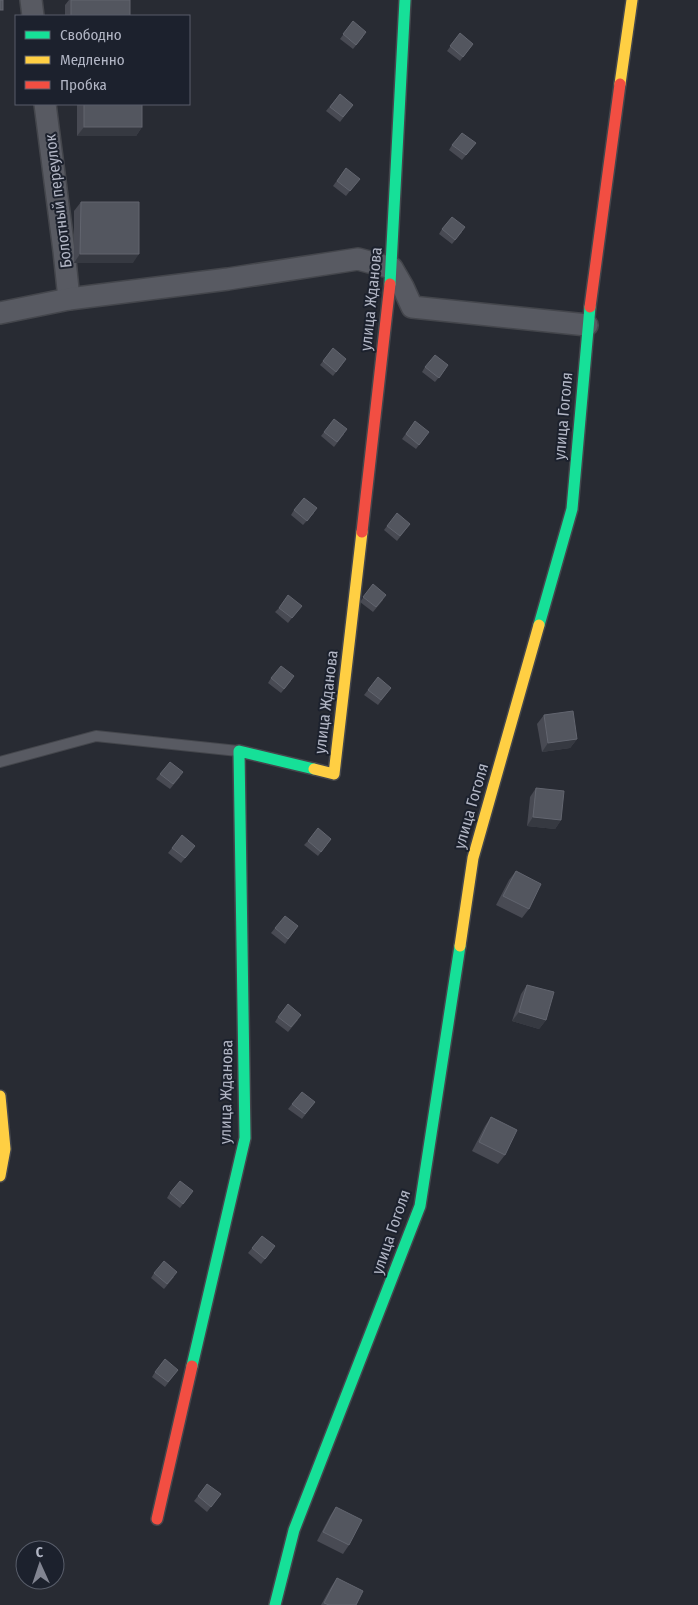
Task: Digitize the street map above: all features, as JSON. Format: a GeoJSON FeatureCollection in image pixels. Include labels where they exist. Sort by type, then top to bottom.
{"type":"FeatureCollection","features":[{"type":"Feature","properties":{"kind":"street"},"geometry":{"type":"LineString","coordinates":[[30,0],[33,15]]}},
{"type":"Feature","properties":{"kind":"street","name":"улица Жданова"},"geometry":{"type":"LineString","coordinates":[[157,1519],[245,1138],[239,751],[334,774],[392,268],[405,0]]}},
{"type":"Feature","properties":{"kind":"street","name":"улица Гоголя"},"geometry":{"type":"LineString","coordinates":[[276,1605],[294,1530],[420,1206],[473,858],[572,509],[587,325],[632,0]]}},
{"type":"Feature","properties":{"kind":"street","name":"Болотный переулок"},"geometry":{"type":"LineString","coordinates":[[45,105],[69,299]]}},
{"type":"Feature","properties":{"kind":"street"},"geometry":{"type":"LineString","coordinates":[[0,313],[69,299],[228,279],[358,259],[392,268],[412,307],[587,325]]}},
{"type":"Feature","properties":{"kind":"street"},"geometry":{"type":"LineString","coordinates":[[0,1096],[5,1149],[0,1176]]}},
{"type":"Feature","properties":{"kind":"lane"},"geometry":{"type":"LineString","coordinates":[[0,762],[96,736],[239,751]]}},
{"type":"Feature","properties":{"kind":"building"},"geometry":{"type":"Polygon","coordinates":[[[0,0],[3,0],[3,10],[0,10],[0,0]]]}},
{"type":"Feature","properties":{"kind":"building"},"geometry":{"type":"Polygon","coordinates":[[[71,0],[130,0],[130,15],[71,15],[71,0]]]}},
{"type":"Feature","properties":{"kind":"building"},"geometry":{"type":"Polygon","coordinates":[[[353,21],[366,32],[356,45],[343,34],[353,21]]]}},
{"type":"Feature","properties":{"kind":"building"},"geometry":{"type":"Polygon","coordinates":[[[460,33],[473,44],[463,57],[450,46],[460,33]]]}},
{"type":"Feature","properties":{"kind":"building"},"geometry":{"type":"Polygon","coordinates":[[[340,94],[353,105],[343,117],[330,107],[340,94]]]}},
{"type":"Feature","properties":{"kind":"building"},"geometry":{"type":"Polygon","coordinates":[[[84,105],[142,105],[142,127],[84,127],[84,105]]]}},
{"type":"Feature","properties":{"kind":"building"},"geometry":{"type":"Polygon","coordinates":[[[462,133],[476,143],[466,155],[452,145],[462,133]]]}},
{"type":"Feature","properties":{"kind":"building"},"geometry":{"type":"Polygon","coordinates":[[[346,168],[360,179],[350,191],[337,181],[346,168]]]}},
{"type":"Feature","properties":{"kind":"building"},"geometry":{"type":"Polygon","coordinates":[[[81,202],[139,202],[139,254],[80,254],[81,202]]]}},
{"type":"Feature","properties":{"kind":"building"},"geometry":{"type":"Polygon","coordinates":[[[452,217],[465,227],[455,240],[442,229],[452,217]]]}},
{"type":"Feature","properties":{"kind":"building"},"geometry":{"type":"Polygon","coordinates":[[[333,348],[346,359],[336,372],[323,361],[333,348]]]}},
{"type":"Feature","properties":{"kind":"building"},"geometry":{"type":"Polygon","coordinates":[[[435,355],[448,365],[439,378],[425,367],[435,355]]]}},
{"type":"Feature","properties":{"kind":"building"},"geometry":{"type":"Polygon","coordinates":[[[334,419],[347,429],[337,442],[324,432],[334,419]]]}},
{"type":"Feature","properties":{"kind":"building"},"geometry":{"type":"Polygon","coordinates":[[[415,421],[429,432],[419,445],[406,434],[415,421]]]}},
{"type":"Feature","properties":{"kind":"building"},"geometry":{"type":"Polygon","coordinates":[[[304,498],[317,508],[307,521],[294,510],[304,498]]]}},
{"type":"Feature","properties":{"kind":"building"},"geometry":{"type":"Polygon","coordinates":[[[397,513],[410,524],[400,536],[387,526],[397,513]]]}},
{"type":"Feature","properties":{"kind":"building"},"geometry":{"type":"Polygon","coordinates":[[[373,584],[386,595],[376,607],[363,597],[373,584]]]}},
{"type":"Feature","properties":{"kind":"building"},"geometry":{"type":"Polygon","coordinates":[[[288,595],[302,606],[292,618],[279,608],[288,595]]]}},
{"type":"Feature","properties":{"kind":"building"},"geometry":{"type":"Polygon","coordinates":[[[281,666],[294,676],[284,689],[271,678],[281,666]]]}},
{"type":"Feature","properties":{"kind":"building"},"geometry":{"type":"Polygon","coordinates":[[[378,677],[391,688],[381,700],[368,690],[378,677]]]}},
{"type":"Feature","properties":{"kind":"building"},"geometry":{"type":"Polygon","coordinates":[[[573,711],[577,739],[548,743],[544,715],[573,711]]]}},
{"type":"Feature","properties":{"kind":"building"},"geometry":{"type":"Polygon","coordinates":[[[170,762],[183,772],[173,784],[160,774],[170,762]]]}},
{"type":"Feature","properties":{"kind":"building"},"geometry":{"type":"Polygon","coordinates":[[[536,788],[564,791],[561,820],[533,817],[536,788]]]}},
{"type":"Feature","properties":{"kind":"building"},"geometry":{"type":"Polygon","coordinates":[[[318,828],[331,839],[321,852],[308,841],[318,828]]]}},
{"type":"Feature","properties":{"kind":"building"},"geometry":{"type":"Polygon","coordinates":[[[182,835],[195,846],[185,858],[172,848],[182,835]]]}},
{"type":"Feature","properties":{"kind":"building"},"geometry":{"type":"Polygon","coordinates":[[[516,871],[541,884],[529,909],[503,896],[516,871]]]}},
{"type":"Feature","properties":{"kind":"building"},"geometry":{"type":"Polygon","coordinates":[[[285,916],[298,926],[288,939],[275,928],[285,916]]]}},
{"type":"Feature","properties":{"kind":"building"},"geometry":{"type":"Polygon","coordinates":[[[527,985],[554,992],[546,1020],[519,1012],[527,985]]]}},
{"type":"Feature","properties":{"kind":"building"},"geometry":{"type":"Polygon","coordinates":[[[288,1004],[301,1015],[291,1027],[278,1017],[288,1004]]]}},
{"type":"Feature","properties":{"kind":"building"},"geometry":{"type":"Polygon","coordinates":[[[302,1092],[315,1102],[305,1114],[292,1104],[302,1092]]]}},
{"type":"Feature","properties":{"kind":"building"},"geometry":{"type":"Polygon","coordinates":[[[491,1117],[517,1130],[505,1155],[479,1142],[491,1117]]]}},
{"type":"Feature","properties":{"kind":"building"},"geometry":{"type":"Polygon","coordinates":[[[180,1181],[193,1191],[183,1204],[170,1193],[180,1181]]]}},
{"type":"Feature","properties":{"kind":"building"},"geometry":{"type":"Polygon","coordinates":[[[262,1236],[275,1246],[265,1259],[252,1248],[262,1236]]]}},
{"type":"Feature","properties":{"kind":"building"},"geometry":{"type":"Polygon","coordinates":[[[164,1261],[177,1272],[167,1284],[154,1273],[164,1261]]]}},
{"type":"Feature","properties":{"kind":"building"},"geometry":{"type":"Polygon","coordinates":[[[165,1359],[178,1370],[168,1382],[155,1372],[165,1359]]]}},
{"type":"Feature","properties":{"kind":"building"},"geometry":{"type":"Polygon","coordinates":[[[207,1484],[221,1494],[211,1507],[198,1496],[207,1484]]]}},
{"type":"Feature","properties":{"kind":"building"},"geometry":{"type":"Polygon","coordinates":[[[336,1507],[362,1520],[349,1545],[323,1532],[336,1507]]]}},
{"type":"Feature","properties":{"kind":"building"},"geometry":{"type":"Polygon","coordinates":[[[337,1578],[363,1591],[356,1605],[329,1605],[324,1603],[337,1578]]]}},
{"type":"Feature","properties":{"kind":"traffic: fast"},"geometry":{"type":"LineString","coordinates":[[390,284],[405,0]]}},
{"type":"Feature","properties":{"kind":"traffic: fast"},"geometry":{"type":"LineString","coordinates":[[539,625],[572,509],[590,307]]}},
{"type":"Feature","properties":{"kind":"traffic: fast"},"geometry":{"type":"LineString","coordinates":[[192,1366],[245,1138],[239,751],[314,769]]}},
{"type":"Feature","properties":{"kind":"traffic: fast"},"geometry":{"type":"LineString","coordinates":[[275,1605],[294,1530],[420,1206],[460,946]]}},
{"type":"Feature","properties":{"kind":"traffic: slow"},"geometry":{"type":"LineString","coordinates":[[620,84],[632,0]]}},
{"type":"Feature","properties":{"kind":"traffic: slow"},"geometry":{"type":"LineString","coordinates":[[314,769],[334,774],[362,532]]}},
{"type":"Feature","properties":{"kind":"traffic: slow"},"geometry":{"type":"LineString","coordinates":[[460,946],[473,858],[539,625]]}},
{"type":"Feature","properties":{"kind":"traffic: slow"},"geometry":{"type":"LineString","coordinates":[[0,1096],[5,1149],[0,1176]]}},
{"type":"Feature","properties":{"kind":"traffic: jam"},"geometry":{"type":"LineString","coordinates":[[590,307],[620,84]]}},
{"type":"Feature","properties":{"kind":"traffic: jam"},"geometry":{"type":"LineString","coordinates":[[362,532],[390,284]]}},
{"type":"Feature","properties":{"kind":"traffic: jam"},"geometry":{"type":"LineString","coordinates":[[157,1519],[192,1366]]}}]}
